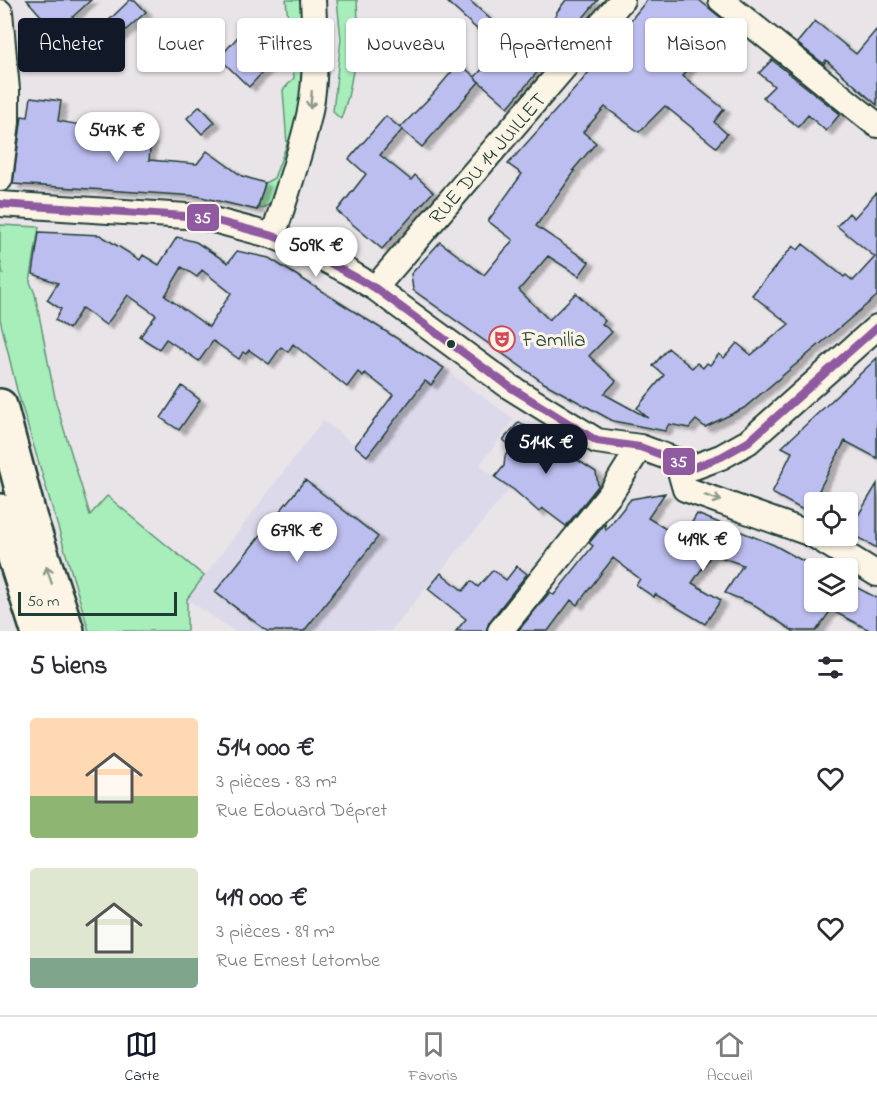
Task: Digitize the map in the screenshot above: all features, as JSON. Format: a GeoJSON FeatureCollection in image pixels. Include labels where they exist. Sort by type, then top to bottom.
{"type":"FeatureCollection","features":[{"type":"Feature","properties":{"kind":"highway"},"geometry":{"type":"LineString","coordinates":[[0,406],[30,519],[67,631]]}},
{"type":"Feature","properties":{"kind":"highway"},"geometry":{"type":"LineString","coordinates":[[0,511],[38,631]]}},
{"type":"Feature","properties":{"kind":"street"},"geometry":{"type":"LineString","coordinates":[[273,236],[294,176],[310,109],[315,40],[313,0]]}},
{"type":"Feature","properties":{"kind":"street","name":"RUE DU 14 JUILLET"},"geometry":{"type":"LineString","coordinates":[[375,288],[622,0]]}},
{"type":"Feature","properties":{"kind":"street"},"geometry":{"type":"LineString","coordinates":[[721,0],[877,125]]}},
{"type":"Feature","properties":{"kind":"street"},"geometry":{"type":"LineString","coordinates":[[0,12],[7,90],[7,122],[0,179]]}},
{"type":"Feature","properties":{"kind":"street"},"geometry":{"type":"LineString","coordinates":[[0,204],[202,217],[273,236],[312,253],[375,288],[510,387],[597,441],[640,447],[694,467],[722,457],[748,442],[877,327]]}},
{"type":"Feature","properties":{"kind":"street"},"geometry":{"type":"LineString","coordinates":[[500,631],[611,493],[640,447]]}},
{"type":"Feature","properties":{"kind":"street"},"geometry":{"type":"LineString","coordinates":[[677,461],[685,489],[804,531]]}},
{"type":"Feature","properties":{"kind":"street"},"geometry":{"type":"LineString","coordinates":[[832,546],[877,574]]}},
{"type":"Feature","properties":{"kind":"shaded area"},"geometry":{"type":"Polygon","coordinates":[[[438,365],[514,419],[480,465],[510,489],[390,631],[234,631],[187,599],[323,420],[368,456],[438,365]]]}},
{"type":"Feature","properties":{"kind":"green space"},"geometry":{"type":"Polygon","coordinates":[[[286,0],[302,0],[305,18],[288,18],[286,0]]]}},
{"type":"Feature","properties":{"kind":"green space"},"geometry":{"type":"Polygon","coordinates":[[[337,0],[357,0],[358,18],[346,18],[346,72],[353,72],[341,119],[333,112],[341,39],[337,0]]]}},
{"type":"Feature","properties":{"kind":"green space"},"geometry":{"type":"Polygon","coordinates":[[[293,72],[306,72],[303,108],[278,201],[257,210],[265,183],[274,178],[287,144],[283,90],[294,78],[293,72]]]}},
{"type":"Feature","properties":{"kind":"green space"},"geometry":{"type":"Polygon","coordinates":[[[0,225],[39,227],[30,282],[35,294],[56,403],[90,515],[107,496],[204,576],[187,599],[187,631],[89,631],[17,390],[0,319],[0,274],[3,274],[0,259],[0,225]]]}},
{"type":"Feature","properties":{"kind":"building"},"geometry":{"type":"Polygon","coordinates":[[[27,0],[91,0],[71,18],[42,17],[27,0]]]}},
{"type":"Feature","properties":{"kind":"building"},"geometry":{"type":"Polygon","coordinates":[[[130,0],[135,0],[146,12],[125,31],[125,18],[111,18],[130,0]]]}},
{"type":"Feature","properties":{"kind":"building"},"geometry":{"type":"Polygon","coordinates":[[[445,0],[469,0],[489,18],[478,18],[478,30],[445,0]]]}},
{"type":"Feature","properties":{"kind":"building"},"geometry":{"type":"Polygon","coordinates":[[[566,0],[598,0],[583,18],[554,18],[566,0]]]}},
{"type":"Feature","properties":{"kind":"building"},"geometry":{"type":"Polygon","coordinates":[[[647,0],[699,0],[721,18],[645,18],[645,72],[686,72],[683,76],[724,109],[714,122],[727,134],[716,147],[665,106],[639,132],[605,107],[583,132],[596,143],[573,170],[575,171],[536,226],[589,262],[579,276],[548,256],[519,290],[549,320],[576,293],[605,321],[602,324],[612,332],[589,356],[616,381],[604,394],[648,418],[637,408],[664,375],[653,366],[668,348],[692,368],[697,363],[703,368],[707,363],[710,365],[719,354],[724,358],[737,343],[751,355],[789,324],[752,295],[793,246],[798,250],[803,244],[844,277],[846,275],[853,281],[875,257],[837,226],[849,213],[854,218],[877,192],[877,296],[744,408],[705,427],[696,420],[689,428],[669,424],[665,431],[613,421],[544,383],[413,290],[411,274],[440,242],[484,275],[513,240],[488,221],[522,174],[508,164],[589,72],[633,72],[632,18],[647,0]]]}},
{"type":"Feature","properties":{"kind":"building"},"geometry":{"type":"Polygon","coordinates":[[[815,21],[856,54],[877,29],[877,105],[826,60],[824,64],[797,43],[815,21]]]}},
{"type":"Feature","properties":{"kind":"building"},"geometry":{"type":"Polygon","coordinates":[[[237,38],[237,72],[263,72],[249,87],[225,64],[225,51],[237,38]]]}},
{"type":"Feature","properties":{"kind":"building"},"geometry":{"type":"Polygon","coordinates":[[[772,60],[840,114],[826,131],[808,115],[798,127],[763,97],[774,86],[759,73],[772,60]]]}},
{"type":"Feature","properties":{"kind":"building"},"geometry":{"type":"Polygon","coordinates":[[[466,69],[475,77],[480,72],[537,72],[508,107],[475,78],[479,82],[422,147],[401,129],[380,155],[411,180],[415,175],[433,192],[382,249],[337,211],[366,174],[349,159],[386,116],[400,128],[451,72],[466,72],[466,69]]]}},
{"type":"Feature","properties":{"kind":"building"},"geometry":{"type":"Polygon","coordinates":[[[31,97],[61,101],[58,121],[98,128],[97,137],[151,139],[149,160],[197,164],[207,151],[242,176],[265,183],[257,210],[197,196],[13,184],[22,116],[28,117],[31,97]]]}},
{"type":"Feature","properties":{"kind":"building"},"geometry":{"type":"Polygon","coordinates":[[[200,106],[215,122],[202,134],[187,118],[200,106]]]}},
{"type":"Feature","properties":{"kind":"building"},"geometry":{"type":"Polygon","coordinates":[[[39,232],[100,235],[140,260],[143,255],[159,265],[177,237],[196,242],[228,263],[237,251],[269,258],[444,368],[431,385],[425,381],[367,456],[355,446],[393,395],[365,373],[363,376],[358,372],[347,387],[293,344],[288,352],[281,347],[269,364],[249,350],[246,354],[243,352],[239,359],[213,341],[199,361],[166,339],[159,349],[140,337],[156,315],[128,295],[106,325],[82,308],[69,329],[55,320],[61,309],[47,300],[58,283],[33,274],[39,232]],[[182,267],[165,296],[209,327],[231,293],[202,270],[197,277],[182,267]]]}},
{"type":"Feature","properties":{"kind":"building"},"geometry":{"type":"Polygon","coordinates":[[[877,358],[877,458],[845,441],[819,490],[823,492],[804,492],[804,511],[772,493],[792,452],[782,447],[877,358]]]}},
{"type":"Feature","properties":{"kind":"building"},"geometry":{"type":"Polygon","coordinates":[[[182,386],[200,400],[179,430],[161,418],[182,386]]]}},
{"type":"Feature","properties":{"kind":"building"},"geometry":{"type":"Polygon","coordinates":[[[519,422],[596,472],[598,486],[566,526],[542,508],[539,512],[495,477],[504,466],[505,456],[512,447],[503,440],[519,422]]]}},
{"type":"Feature","properties":{"kind":"building"},"geometry":{"type":"Polygon","coordinates":[[[305,480],[378,537],[304,631],[267,631],[215,592],[305,480]]]}},
{"type":"Feature","properties":{"kind":"building"},"geometry":{"type":"Polygon","coordinates":[[[877,484],[877,548],[858,538],[858,515],[877,484]]]}},
{"type":"Feature","properties":{"kind":"building"},"geometry":{"type":"Polygon","coordinates":[[[665,493],[648,518],[682,539],[697,514],[774,545],[804,562],[804,612],[830,612],[816,631],[793,631],[750,603],[725,593],[743,565],[712,554],[692,583],[721,600],[705,624],[636,585],[640,579],[613,558],[577,605],[571,600],[548,631],[518,631],[550,592],[554,595],[593,546],[589,543],[605,524],[606,530],[631,499],[665,493]]]}},
{"type":"Feature","properties":{"kind":"building"},"geometry":{"type":"Polygon","coordinates":[[[517,566],[527,574],[489,622],[486,631],[456,631],[466,619],[428,589],[441,573],[463,591],[471,581],[478,587],[493,570],[506,580],[517,566]]]}},
{"type":"Feature","properties":{"kind":"building"},"geometry":{"type":"Polygon","coordinates":[[[858,588],[877,598],[877,631],[871,631],[835,612],[858,612],[858,588]]]}},
{"type":"Feature","properties":{"kind":"transit line","name":"35"},"geometry":{"type":"LineString","coordinates":[[0,204],[202,217],[273,236],[303,248],[375,288],[510,387],[597,441],[640,447],[694,467],[721,457],[748,442],[877,327]]}},
{"type":"Feature","properties":{"kind":"place","name":"Familia"},"geometry":{"type":"Point","coordinates":[502,339]}}]}
